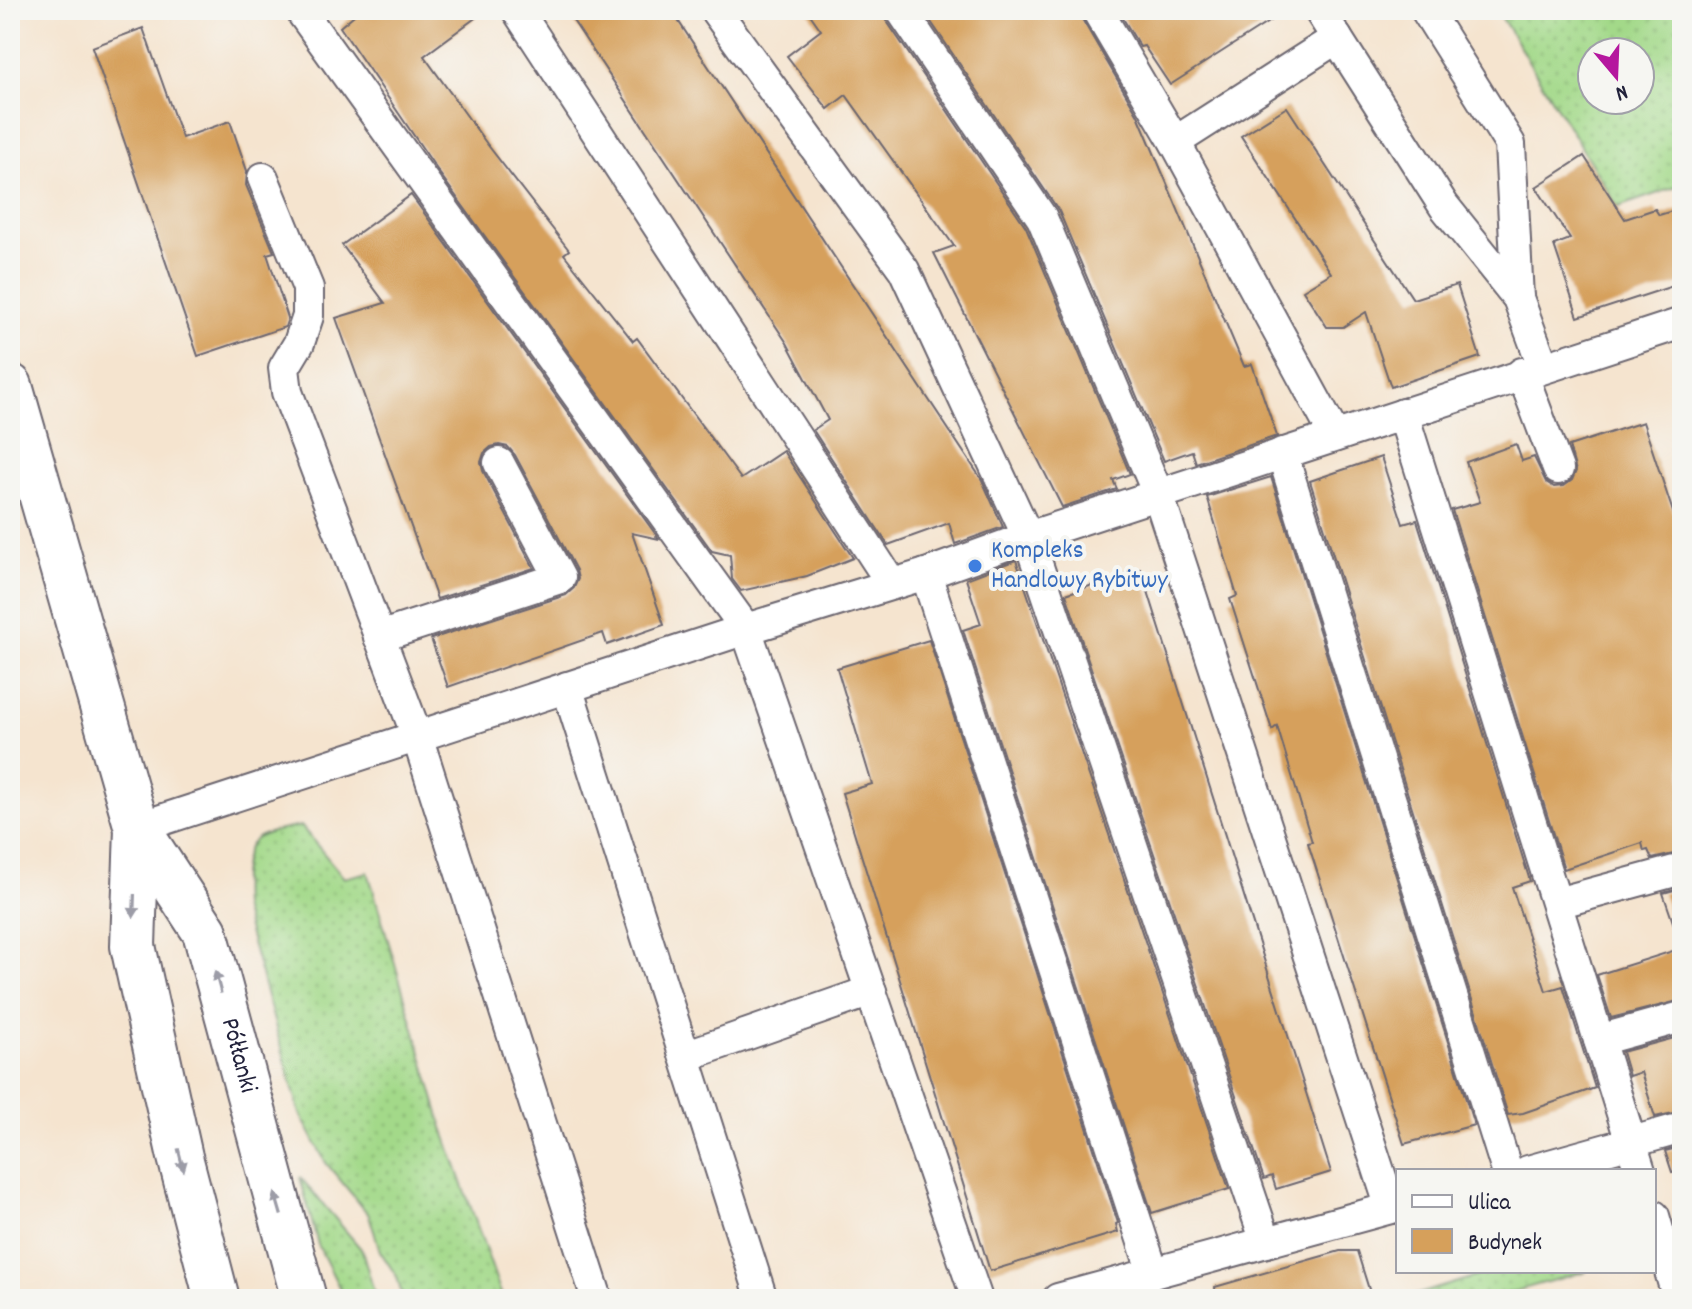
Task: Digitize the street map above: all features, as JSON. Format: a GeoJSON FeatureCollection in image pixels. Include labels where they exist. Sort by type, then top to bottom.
{"type":"FeatureCollection","features":[{"type":"Feature","properties":{"kind":"street","name":"Półłanki"},"geometry":{"type":"LineString","coordinates":[[10,386],[137,828],[205,932],[304,1299]]}},
{"type":"Feature","properties":{"kind":"street","name":"Półłanki"},"geometry":{"type":"LineString","coordinates":[[137,828],[133,946],[180,1157],[217,1299]]}},
{"type":"Feature","properties":{"kind":"lane"},"geometry":{"type":"LineString","coordinates":[[300,10],[746,629],[977,1299]]}},
{"type":"Feature","properties":{"kind":"lane"},"geometry":{"type":"LineString","coordinates":[[517,10],[892,584]]}},
{"type":"Feature","properties":{"kind":"lane"},"geometry":{"type":"LineString","coordinates":[[715,10],[904,270],[1028,537],[1266,1242]]}},
{"type":"Feature","properties":{"kind":"lane"},"geometry":{"type":"LineString","coordinates":[[901,10],[1042,218],[1158,494],[1395,1207],[1058,1299]]}},
{"type":"Feature","properties":{"kind":"lane"},"geometry":{"type":"LineString","coordinates":[[1097,10],[1175,142],[1335,436]]}},
{"type":"Feature","properties":{"kind":"lane"},"geometry":{"type":"LineString","coordinates":[[1319,10],[1444,206],[1518,298]]}},
{"type":"Feature","properties":{"kind":"lane"},"geometry":{"type":"LineString","coordinates":[[1426,10],[1510,144],[1518,298],[1558,469]]}},
{"type":"Feature","properties":{"kind":"lane"},"geometry":{"type":"LineString","coordinates":[[1175,142],[1337,38]]}},
{"type":"Feature","properties":{"kind":"lane"},"geometry":{"type":"LineString","coordinates":[[263,178],[308,288],[308,316],[299,343],[284,368],[287,392],[417,736],[597,1299]]}},
{"type":"Feature","properties":{"kind":"lane"},"geometry":{"type":"LineString","coordinates":[[137,828],[746,629],[926,574],[1028,537],[1682,323]]}},
{"type":"Feature","properties":{"kind":"lane"},"geometry":{"type":"LineString","coordinates":[[1403,414],[1635,1157]]}},
{"type":"Feature","properties":{"kind":"lane"},"geometry":{"type":"LineString","coordinates":[[1282,453],[1506,1169]]}},
{"type":"Feature","properties":{"kind":"lane"},"geometry":{"type":"LineString","coordinates":[[379,637],[560,578],[499,463]]}},
{"type":"Feature","properties":{"kind":"lane"},"geometry":{"type":"LineString","coordinates":[[926,574],[1153,1273]]}},
{"type":"Feature","properties":{"kind":"lane"},"geometry":{"type":"LineString","coordinates":[[567,687],[762,1299]]}},
{"type":"Feature","properties":{"kind":"lane"},"geometry":{"type":"LineString","coordinates":[[1557,903],[1682,869]]}},
{"type":"Feature","properties":{"kind":"lane"},"geometry":{"type":"LineString","coordinates":[[685,1056],[871,991]]}},
{"type":"Feature","properties":{"kind":"lane"},"geometry":{"type":"LineString","coordinates":[[1599,1040],[1682,1017]]}},
{"type":"Feature","properties":{"kind":"lane"},"geometry":{"type":"LineString","coordinates":[[1543,1169],[1635,1157],[1682,1128]]}},
{"type":"Feature","properties":{"kind":"lane"},"geometry":{"type":"LineString","coordinates":[[1656,1223],[1678,1299]]}},
{"type":"Feature","properties":{"kind":"green space"},"geometry":{"type":"Polygon","coordinates":[[[1497,10],[1682,10],[1682,185],[1618,207],[1497,10]]]}},
{"type":"Feature","properties":{"kind":"green space"},"geometry":{"type":"Polygon","coordinates":[[[301,826],[344,878],[368,872],[444,1131],[503,1299],[403,1299],[397,1277],[380,1251],[369,1215],[326,1163],[300,1114],[242,907],[242,891],[243,870],[251,843],[267,834],[301,826]]]}},
{"type":"Feature","properties":{"kind":"green space"},"geometry":{"type":"Polygon","coordinates":[[[300,1177],[362,1250],[376,1299],[345,1299],[318,1245],[300,1177]]]}},
{"type":"Feature","properties":{"kind":"green space"},"geometry":{"type":"Polygon","coordinates":[[[1487,1273],[1580,1273],[1487,1299],[1403,1299],[1487,1273]]]}},
{"type":"Feature","properties":{"kind":"building"},"geometry":{"type":"Polygon","coordinates":[[[360,10],[486,10],[424,56],[569,250],[564,254],[633,341],[637,338],[741,479],[783,451],[853,558],[807,576],[741,591],[732,579],[730,555],[712,551],[440,174],[340,27],[360,10]]]}},
{"type":"Feature","properties":{"kind":"building"},"geometry":{"type":"Polygon","coordinates":[[[566,10],[671,10],[982,480],[1003,527],[955,544],[949,523],[888,545],[813,430],[828,420],[787,343],[566,10]]]}},
{"type":"Feature","properties":{"kind":"building"},"geometry":{"type":"Polygon","coordinates":[[[807,10],[883,10],[886,20],[1026,227],[1130,474],[1113,480],[1117,489],[1062,507],[934,253],[954,246],[846,95],[828,109],[787,56],[821,30],[807,10]]]}},
{"type":"Feature","properties":{"kind":"building"},"geometry":{"type":"Polygon","coordinates":[[[923,10],[1079,10],[1138,115],[1244,366],[1252,364],[1277,436],[1196,463],[1192,451],[1164,461],[1059,211],[923,10]]]}},
{"type":"Feature","properties":{"kind":"building"},"geometry":{"type":"Polygon","coordinates":[[[1118,10],[1287,10],[1170,85],[1144,46],[1140,47],[1118,10]]]}},
{"type":"Feature","properties":{"kind":"building"},"geometry":{"type":"Polygon","coordinates":[[[143,28],[182,138],[230,121],[247,171],[246,185],[274,252],[267,254],[288,318],[285,327],[198,356],[92,47],[143,28]]]}},
{"type":"Feature","properties":{"kind":"building"},"geometry":{"type":"Polygon","coordinates":[[[1287,107],[1413,299],[1457,285],[1480,357],[1391,387],[1366,312],[1343,327],[1327,327],[1303,290],[1331,273],[1241,136],[1287,107]]]}},
{"type":"Feature","properties":{"kind":"building"},"geometry":{"type":"Polygon","coordinates":[[[1584,156],[1625,219],[1655,209],[1659,215],[1682,208],[1682,283],[1578,317],[1554,245],[1570,239],[1536,187],[1584,156]]]}},
{"type":"Feature","properties":{"kind":"building"},"geometry":{"type":"Polygon","coordinates":[[[411,195],[659,539],[632,533],[664,625],[607,645],[603,633],[448,687],[431,639],[566,595],[578,579],[515,455],[508,447],[499,445],[484,453],[481,462],[483,471],[534,568],[437,599],[336,318],[385,303],[342,245],[411,195]]]}},
{"type":"Feature","properties":{"kind":"building"},"geometry":{"type":"Polygon","coordinates":[[[1643,422],[1682,539],[1682,852],[1652,859],[1648,850],[1644,851],[1642,843],[1564,869],[1452,510],[1480,502],[1466,462],[1516,444],[1522,461],[1534,457],[1546,482],[1554,487],[1564,486],[1572,480],[1576,471],[1569,446],[1643,422]]]}},
{"type":"Feature","properties":{"kind":"building"},"geometry":{"type":"Polygon","coordinates":[[[1381,457],[1403,524],[1417,520],[1530,881],[1512,887],[1546,991],[1563,986],[1595,1088],[1523,1113],[1508,1115],[1310,481],[1381,457]]]}},
{"type":"Feature","properties":{"kind":"building"},"geometry":{"type":"Polygon","coordinates":[[[1271,477],[1474,1125],[1404,1144],[1308,843],[1312,842],[1277,726],[1272,730],[1230,599],[1237,596],[1207,497],[1271,477]]]}},
{"type":"Feature","properties":{"kind":"building"},"geometry":{"type":"Polygon","coordinates":[[[1016,560],[1229,1189],[1152,1213],[963,630],[981,624],[966,579],[1016,560]]]}},
{"type":"Feature","properties":{"kind":"building"},"geometry":{"type":"Polygon","coordinates":[[[1141,569],[1331,1172],[1276,1189],[1272,1176],[1264,1179],[1066,594],[1141,569]]]}},
{"type":"Feature","properties":{"kind":"building"},"geometry":{"type":"Polygon","coordinates":[[[929,640],[1118,1223],[1118,1232],[990,1271],[842,793],[872,784],[837,668],[929,640]]]}},
{"type":"Feature","properties":{"kind":"building"},"geometry":{"type":"Polygon","coordinates":[[[1682,888],[1682,926],[1675,928],[1663,893],[1682,888]]]}},
{"type":"Feature","properties":{"kind":"building"},"geometry":{"type":"Polygon","coordinates":[[[1682,948],[1682,1000],[1611,1018],[1597,975],[1682,948]]]}},
{"type":"Feature","properties":{"kind":"building"},"geometry":{"type":"Polygon","coordinates":[[[1682,1036],[1682,1111],[1655,1117],[1641,1072],[1629,1076],[1622,1052],[1682,1036]]]}},
{"type":"Feature","properties":{"kind":"building"},"geometry":{"type":"Polygon","coordinates":[[[1682,1147],[1682,1170],[1672,1172],[1665,1151],[1682,1147]]]}},
{"type":"Feature","properties":{"kind":"building"},"geometry":{"type":"Polygon","coordinates":[[[1340,1251],[1357,1251],[1372,1299],[1216,1299],[1215,1287],[1340,1251]]]}},
{"type":"Feature","properties":{"kind":"place","name":"Kompleks Handlowy Rybitwy"},"geometry":{"type":"Point","coordinates":[975,566]}}]}
